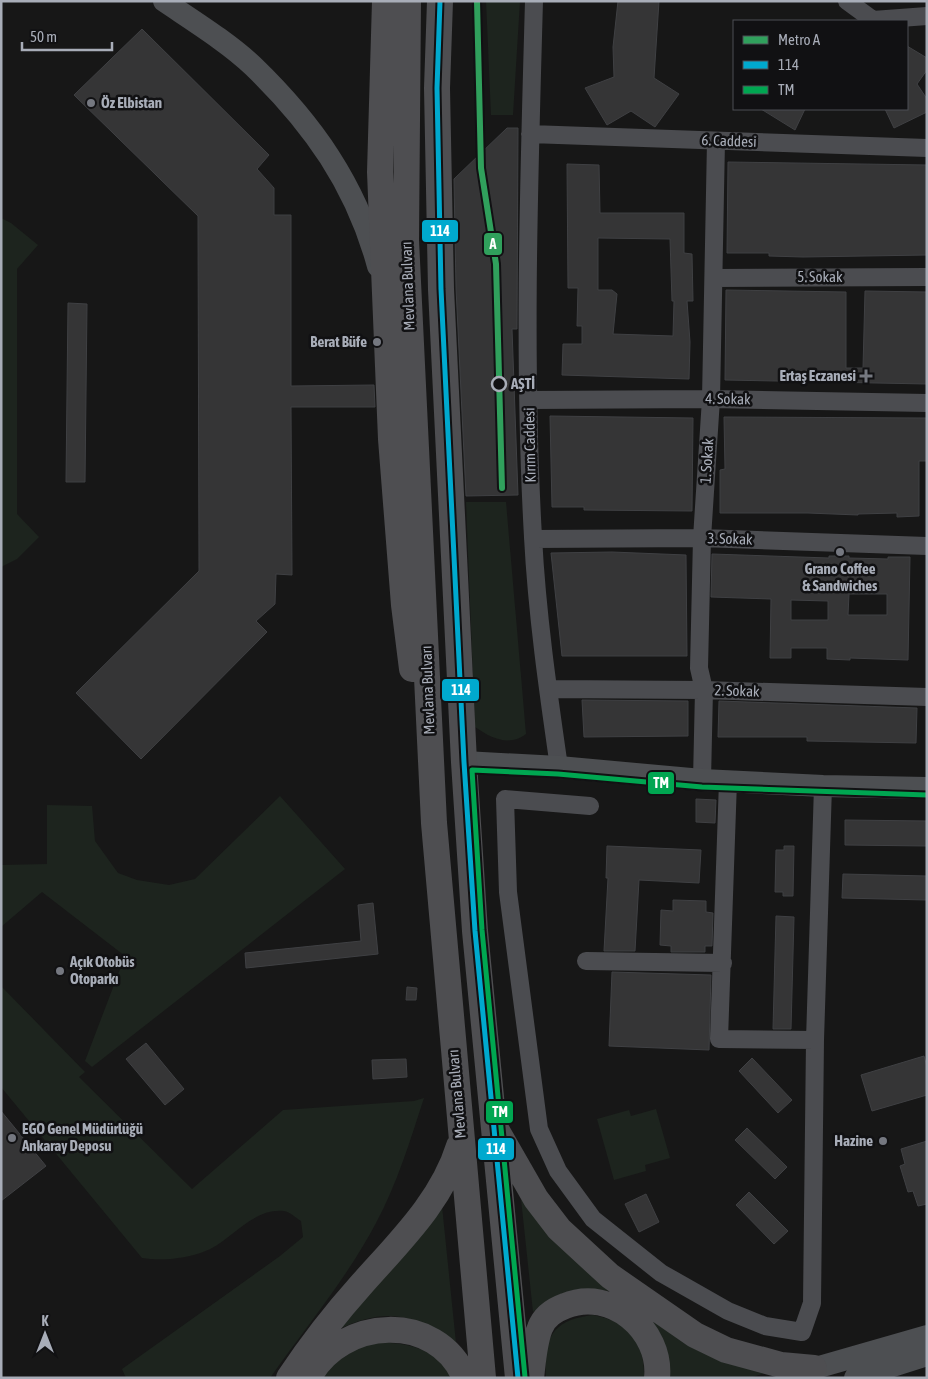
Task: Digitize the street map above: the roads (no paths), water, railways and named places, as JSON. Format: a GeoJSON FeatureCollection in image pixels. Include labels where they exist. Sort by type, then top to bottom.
{"type":"FeatureCollection","features":[{"type":"Feature","properties":{"kind":"highway"},"geometry":{"type":"LineString","coordinates":[[385,1],[380,172],[391,439],[404,604],[434,823]]}},
{"type":"Feature","properties":{"kind":"highway","name":"Mevlana Bulvarı"},"geometry":{"type":"LineString","coordinates":[[408,1],[406,240],[434,823],[483,1378]]}},
{"type":"Feature","properties":{"kind":"highway"},"geometry":{"type":"LineString","coordinates":[[440,1],[437,88],[441,289],[464,762],[475,931],[518,1378]]}},
{"type":"Feature","properties":{"kind":"highway"},"geometry":{"type":"LineString","coordinates":[[492,1123],[542,1207],[570,1240],[610,1276],[695,1336],[726,1350],[782,1365],[814,1368]]}},
{"type":"Feature","properties":{"kind":"highway"},"geometry":{"type":"LineString","coordinates":[[289,1378],[314,1341],[429,1205],[453,1165],[461,1140]]}},
{"type":"Feature","properties":{"kind":"highway"},"geometry":{"type":"LineString","coordinates":[[531,1378],[537,1337],[546,1318],[555,1310],[571,1303],[592,1301],[611,1305],[626,1313],[644,1330],[652,1343],[658,1366],[657,1378]]}},
{"type":"Feature","properties":{"kind":"highway"},"geometry":{"type":"LineString","coordinates":[[309,1378],[326,1353],[348,1339],[365,1332],[393,1329],[417,1334],[439,1345],[452,1357],[464,1378]]}},
{"type":"Feature","properties":{"kind":"main road"},"geometry":{"type":"LineString","coordinates":[[164,1],[252,66],[324,145],[356,202],[374,248],[386,293]]}},
{"type":"Feature","properties":{"kind":"main road"},"geometry":{"type":"LineString","coordinates":[[464,762],[558,767],[702,780],[822,786],[927,788]]}},
{"type":"Feature","properties":{"kind":"main road"},"geometry":{"type":"LineString","coordinates":[[784,1378],[927,1336]]}},
{"type":"Feature","properties":{"kind":"main road"},"geometry":{"type":"LineString","coordinates":[[855,1378],[927,1355]]}},
{"type":"Feature","properties":{"kind":"street","name":"Kırım Caddesi"},"geometry":{"type":"LineString","coordinates":[[534,1],[530,134],[529,400],[533,539],[558,767]]}},
{"type":"Feature","properties":{"kind":"street"},"geometry":{"type":"LineString","coordinates":[[847,1],[873,20],[927,16]]}},
{"type":"Feature","properties":{"kind":"street","name":"6. Caddesi"},"geometry":{"type":"LineString","coordinates":[[530,134],[927,148]]}},
{"type":"Feature","properties":{"kind":"street","name":"1. Sokak"},"geometry":{"type":"LineString","coordinates":[[702,780],[704,690],[699,668],[702,538],[712,398],[716,141]]}},
{"type":"Feature","properties":{"kind":"street","name":"5. Sokak"},"geometry":{"type":"LineString","coordinates":[[714,278],[927,277]]}},
{"type":"Feature","properties":{"kind":"street","name":"4. Sokak"},"geometry":{"type":"LineString","coordinates":[[529,400],[712,398],[927,403]]}},
{"type":"Feature","properties":{"kind":"street","name":"3. Sokak"},"geometry":{"type":"LineString","coordinates":[[533,539],[702,538],[927,546]]}},
{"type":"Feature","properties":{"kind":"street","name":"2. Sokak"},"geometry":{"type":"LineString","coordinates":[[548,689],[704,690],[927,697]]}},
{"type":"Feature","properties":{"kind":"street"},"geometry":{"type":"LineString","coordinates":[[728,781],[719,1039],[815,1040]]}},
{"type":"Feature","properties":{"kind":"street"},"geometry":{"type":"LineString","coordinates":[[590,806],[505,799],[508,892],[539,1130],[558,1171],[593,1219],[661,1273],[728,1311],[765,1326],[802,1332],[812,1303],[815,1040],[822,786]]}},
{"type":"Feature","properties":{"kind":"street"},"geometry":{"type":"LineString","coordinates":[[586,961],[723,963]]}},
{"type":"Feature","properties":{"kind":"metro line","name":"A"},"geometry":{"type":"LineString","coordinates":[[477,1],[481,168],[496,264],[502,488]]}},
{"type":"Feature","properties":{"kind":"place","name":"Öz Elbistan"},"geometry":{"type":"Point","coordinates":[91,103]}},
{"type":"Feature","properties":{"kind":"place","name":"Berat Büfe"},"geometry":{"type":"Point","coordinates":[377,342]}},
{"type":"Feature","properties":{"kind":"place","name":"Ertaş Eczanesi"},"geometry":{"type":"Point","coordinates":[866,376]}},
{"type":"Feature","properties":{"kind":"place","name":"AŞTİ"},"geometry":{"type":"Point","coordinates":[499,384]}},
{"type":"Feature","properties":{"kind":"place","name":"Grano Coffee & Sandwiches"},"geometry":{"type":"Point","coordinates":[840,552]}},
{"type":"Feature","properties":{"kind":"place","name":"Açık Otobüs Otoparkı"},"geometry":{"type":"Point","coordinates":[60,971]}},
{"type":"Feature","properties":{"kind":"place","name":"EGO Genel Müdürlüğü Ankaray Deposu"},"geometry":{"type":"Point","coordinates":[12,1138]}},
{"type":"Feature","properties":{"kind":"place","name":"Hazine"},"geometry":{"type":"Point","coordinates":[883,1141]}}]}
